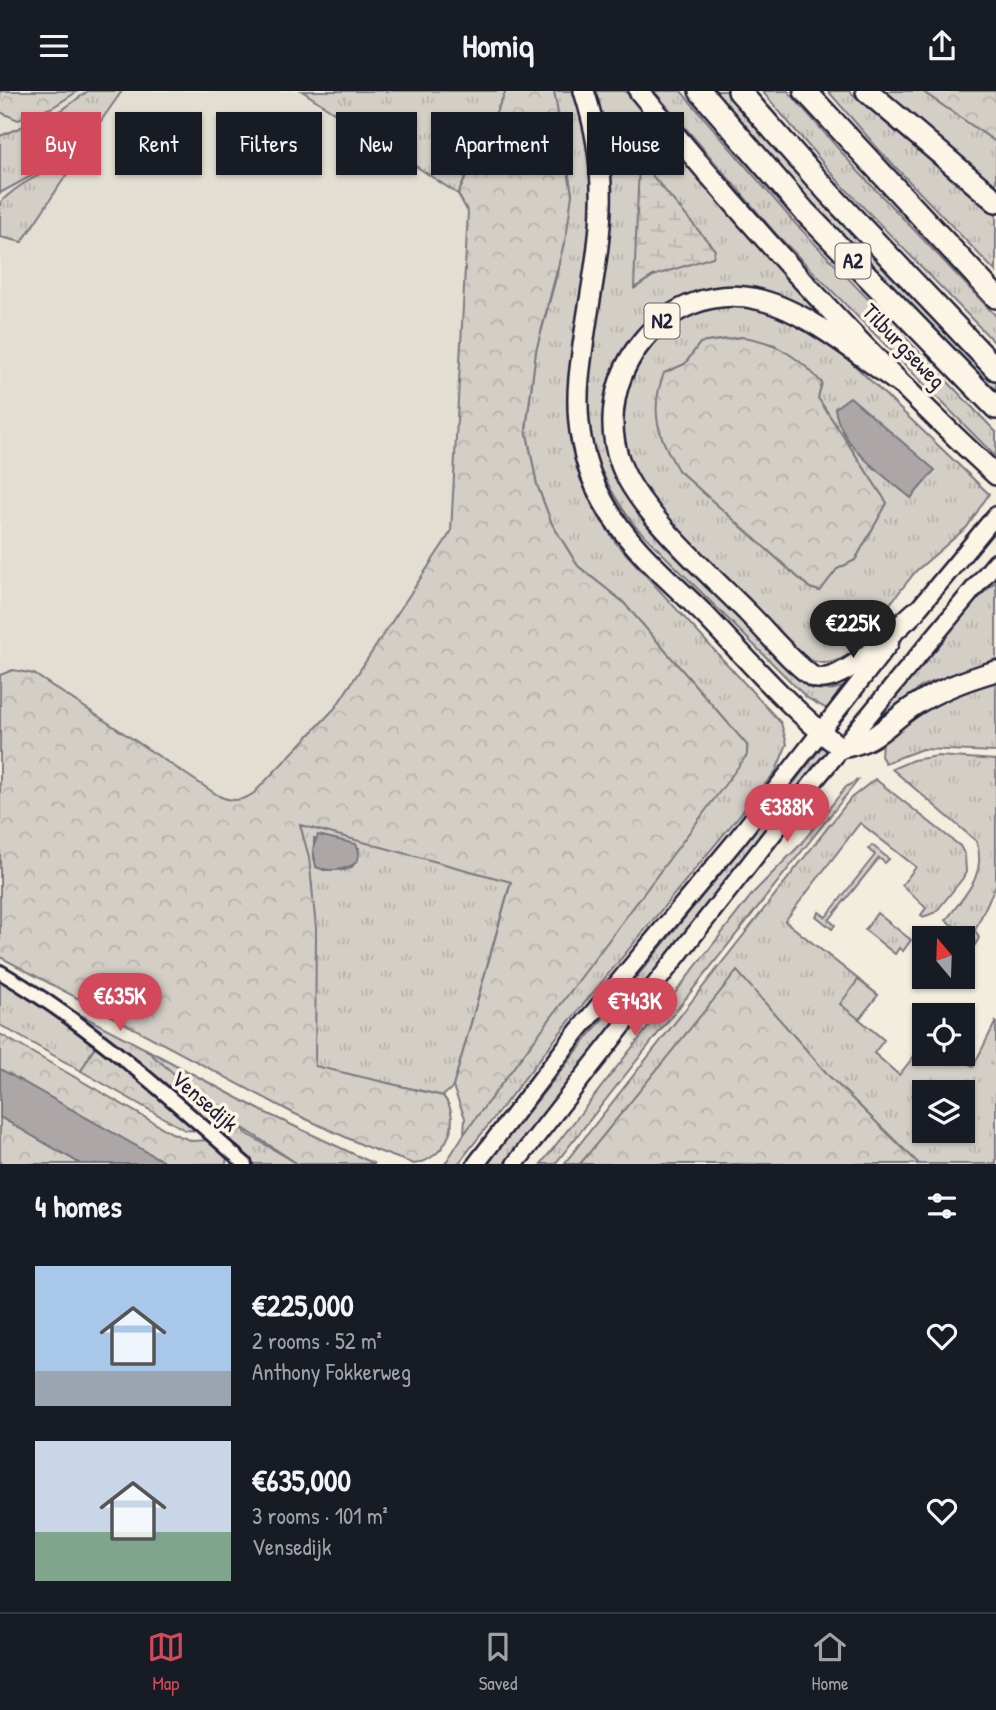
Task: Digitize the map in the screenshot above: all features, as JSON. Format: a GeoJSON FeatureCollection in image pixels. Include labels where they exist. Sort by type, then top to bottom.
{"type":"FeatureCollection","features":[{"type":"Feature","properties":{"kind":"highway"},"geometry":{"type":"LineString","coordinates":[[584,91],[595,132],[602,193],[598,263],[578,399],[579,427],[591,474],[603,503],[627,535],[777,692],[841,748],[865,744],[924,699],[996,671]]}},
{"type":"Feature","properties":{"kind":"highway","name":"Tilburgseweg"},"geometry":{"type":"LineString","coordinates":[[639,91],[769,243],[906,388],[996,475]]}},
{"type":"Feature","properties":{"kind":"highway","name":"Tilburgseweg"},"geometry":{"type":"LineString","coordinates":[[700,91],[804,211],[996,408]]}},
{"type":"Feature","properties":{"kind":"highway","name":"A2"},"geometry":{"type":"LineString","coordinates":[[739,91],[828,192],[996,369]]}},
{"type":"Feature","properties":{"kind":"highway"},"geometry":{"type":"LineString","coordinates":[[805,91],[996,297]]}},
{"type":"Feature","properties":{"kind":"highway"},"geometry":{"type":"LineString","coordinates":[[867,91],[996,201]]}},
{"type":"Feature","properties":{"kind":"highway","name":"N2"},"geometry":{"type":"LineString","coordinates":[[906,388],[797,313],[757,299],[715,299],[674,313],[640,342],[618,383],[613,423],[621,464],[638,494],[691,554],[813,677],[826,680],[844,673],[915,612]]}},
{"type":"Feature","properties":{"kind":"main road"},"geometry":{"type":"LineString","coordinates":[[476,1164],[577,1032],[736,840],[915,612],[996,515]]}},
{"type":"Feature","properties":{"kind":"main road"},"geometry":{"type":"LineString","coordinates":[[515,1164],[841,748],[996,562]]}},
{"type":"Feature","properties":{"kind":"street","name":"Vensedijk"},"geometry":{"type":"LineString","coordinates":[[0,972],[58,1008],[107,1044],[245,1164]]}},
{"type":"Feature","properties":{"kind":"shaded area"},"geometry":{"type":"Polygon","coordinates":[[[0,91],[311,91],[343,112],[336,112],[336,175],[417,175],[417,160],[431,170],[431,175],[439,175],[473,197],[455,536],[337,712],[235,816],[0,688],[0,91]]]}},
{"type":"Feature","properties":{"kind":"shaded area"},"geometry":{"type":"Polygon","coordinates":[[[850,397],[935,470],[911,498],[864,458],[845,434],[838,422],[835,408],[850,397]]]}},
{"type":"Feature","properties":{"kind":"shaded area"},"geometry":{"type":"Polygon","coordinates":[[[318,835],[356,844],[358,859],[354,864],[339,869],[316,867],[313,848],[318,835]]]}},
{"type":"Feature","properties":{"kind":"shaded area"},"geometry":{"type":"Polygon","coordinates":[[[0,1069],[168,1164],[81,1164],[0,1117],[0,1069]]]}},
{"type":"Feature","properties":{"kind":"green space"},"geometry":{"type":"Polygon","coordinates":[[[0,91],[78,91],[40,112],[21,112],[21,119],[18,120],[0,112],[0,91]]]}},
{"type":"Feature","properties":{"kind":"green space"},"geometry":{"type":"Polygon","coordinates":[[[88,91],[122,91],[101,121],[101,112],[57,112],[88,91]]]}},
{"type":"Feature","properties":{"kind":"green space"},"geometry":{"type":"Polygon","coordinates":[[[302,91],[506,91],[496,112],[431,112],[431,175],[467,175],[458,194],[417,167],[417,112],[336,113],[302,91]]]}},
{"type":"Feature","properties":{"kind":"green space"},"geometry":{"type":"Polygon","coordinates":[[[506,91],[554,91],[558,112],[496,112],[506,91]]]}},
{"type":"Feature","properties":{"kind":"green space"},"geometry":{"type":"Polygon","coordinates":[[[554,91],[578,91],[587,137],[587,175],[594,175],[598,194],[572,426],[580,478],[593,508],[616,543],[781,723],[787,744],[776,771],[563,1029],[458,1164],[445,1164],[464,1134],[747,745],[623,602],[578,566],[552,524],[537,485],[526,429],[536,351],[557,274],[572,194],[569,175],[573,175],[573,112],[558,112],[554,91]]]}},
{"type":"Feature","properties":{"kind":"green space"},"geometry":{"type":"Polygon","coordinates":[[[589,91],[625,91],[643,112],[591,112],[589,91]]]}},
{"type":"Feature","properties":{"kind":"green space"},"geometry":{"type":"Polygon","coordinates":[[[654,91],[681,91],[793,221],[996,432],[996,457],[776,234],[684,126],[684,112],[672,112],[654,91]]]}},
{"type":"Feature","properties":{"kind":"green space"},"geometry":{"type":"Polygon","coordinates":[[[713,91],[728,91],[822,199],[996,382],[996,393],[813,206],[713,91]]]}},
{"type":"Feature","properties":{"kind":"green space"},"geometry":{"type":"Polygon","coordinates":[[[762,91],[788,91],[857,170],[996,316],[996,344],[839,182],[762,91]]]}},
{"type":"Feature","properties":{"kind":"green space"},"geometry":{"type":"Polygon","coordinates":[[[828,91],[849,91],[996,215],[996,272],[880,151],[828,91]]]}},
{"type":"Feature","properties":{"kind":"green space"},"geometry":{"type":"Polygon","coordinates":[[[877,91],[922,91],[996,142],[996,193],[877,91]]]}},
{"type":"Feature","properties":{"kind":"green space"},"geometry":{"type":"Polygon","coordinates":[[[922,91],[996,91],[996,142],[922,91]]]}},
{"type":"Feature","properties":{"kind":"green space"},"geometry":{"type":"Polygon","coordinates":[[[21,127],[21,175],[33,175],[0,193],[0,136],[21,127]]]}},
{"type":"Feature","properties":{"kind":"green space"},"geometry":{"type":"Polygon","coordinates":[[[684,159],[836,333],[717,293],[629,349],[615,466],[810,688],[830,690],[842,687],[827,709],[807,698],[635,526],[609,487],[593,447],[586,404],[588,357],[601,283],[595,175],[640,175],[635,288],[653,276],[681,266],[644,175],[684,175],[684,159]]]}},
{"type":"Feature","properties":{"kind":"green space"},"geometry":{"type":"Polygon","coordinates":[[[40,175],[66,175],[22,242],[0,237],[0,203],[26,182],[40,175]]]}},
{"type":"Feature","properties":{"kind":"green space"},"geometry":{"type":"Polygon","coordinates":[[[467,175],[569,175],[572,194],[567,232],[536,351],[526,429],[537,485],[552,524],[578,566],[623,602],[747,745],[747,755],[464,1134],[465,1118],[453,1087],[511,882],[300,825],[309,857],[316,928],[315,1066],[443,1096],[452,1116],[448,1137],[435,1155],[414,1164],[367,1147],[293,1113],[0,957],[0,675],[13,670],[34,674],[219,796],[232,800],[246,798],[254,793],[335,708],[451,532],[468,212],[458,194],[467,175]]]}},
{"type":"Feature","properties":{"kind":"green space"},"geometry":{"type":"Polygon","coordinates":[[[639,175],[652,175],[715,250],[713,257],[653,276],[634,288],[639,175]]]}},
{"type":"Feature","properties":{"kind":"green space"},"geometry":{"type":"Polygon","coordinates":[[[712,305],[767,307],[830,342],[989,494],[967,527],[916,571],[845,657],[827,663],[803,657],[665,520],[643,491],[621,442],[621,393],[657,331],[712,305]],[[743,337],[700,343],[685,364],[664,373],[678,470],[810,588],[820,591],[837,569],[855,560],[887,503],[818,398],[775,345],[743,337]]]}},
{"type":"Feature","properties":{"kind":"green space"},"geometry":{"type":"Polygon","coordinates":[[[743,337],[777,347],[805,366],[822,383],[818,398],[887,503],[855,560],[837,569],[820,591],[810,588],[678,470],[661,434],[657,399],[664,373],[685,364],[700,343],[743,337]]]}},
{"type":"Feature","properties":{"kind":"green space"},"geometry":{"type":"Polygon","coordinates":[[[996,581],[996,659],[924,685],[878,718],[876,716],[967,609],[996,581]]]}},
{"type":"Feature","properties":{"kind":"green space"},"geometry":{"type":"Polygon","coordinates":[[[996,681],[996,752],[922,749],[885,763],[881,756],[882,742],[907,721],[950,697],[996,681]]]}},
{"type":"Feature","properties":{"kind":"green space"},"geometry":{"type":"Polygon","coordinates":[[[826,742],[831,747],[504,1164],[487,1164],[571,1058],[826,742]]]}},
{"type":"Feature","properties":{"kind":"green space"},"geometry":{"type":"Polygon","coordinates":[[[938,756],[996,760],[996,885],[975,930],[975,926],[953,926],[946,920],[967,893],[977,874],[979,853],[976,841],[892,769],[913,760],[938,756]]]}},
{"type":"Feature","properties":{"kind":"green space"},"geometry":{"type":"Polygon","coordinates":[[[859,779],[555,1164],[541,1164],[754,892],[800,845],[846,787],[859,779]]]}},
{"type":"Feature","properties":{"kind":"green space"},"geometry":{"type":"Polygon","coordinates":[[[875,779],[960,846],[965,855],[966,872],[963,878],[936,912],[923,917],[921,915],[926,908],[902,885],[916,867],[860,823],[785,921],[878,995],[859,1019],[884,1040],[874,1053],[899,1075],[912,1059],[912,1066],[975,1066],[996,1021],[996,1164],[919,1164],[830,1077],[737,972],[593,1150],[580,1164],[564,1164],[851,798],[875,779]]]}},
{"type":"Feature","properties":{"kind":"green space"},"geometry":{"type":"Polygon","coordinates":[[[308,825],[511,881],[453,1087],[443,1096],[315,1067],[312,885],[300,826],[308,825]],[[314,838],[314,859],[323,870],[346,870],[353,866],[359,848],[314,838]]]}},
{"type":"Feature","properties":{"kind":"green space"},"geometry":{"type":"Polygon","coordinates":[[[872,845],[889,859],[885,863],[879,858],[829,920],[835,925],[832,929],[816,916],[819,912],[826,917],[875,855],[868,849],[872,845]]]}},
{"type":"Feature","properties":{"kind":"green space"},"geometry":{"type":"Polygon","coordinates":[[[877,913],[911,940],[903,951],[899,948],[895,954],[865,930],[877,913]]]}},
{"type":"Feature","properties":{"kind":"green space"},"geometry":{"type":"Polygon","coordinates":[[[737,971],[830,1077],[919,1164],[580,1164],[737,971]]]}},
{"type":"Feature","properties":{"kind":"green space"},"geometry":{"type":"Polygon","coordinates":[[[0,979],[50,1009],[97,1043],[81,1071],[0,1025],[0,979]]]}},
{"type":"Feature","properties":{"kind":"green space"},"geometry":{"type":"Polygon","coordinates":[[[858,980],[878,995],[859,1019],[840,1004],[858,980]]]}},
{"type":"Feature","properties":{"kind":"green space"},"geometry":{"type":"Polygon","coordinates":[[[64,1006],[144,1048],[249,1135],[298,1164],[254,1164],[179,1097],[64,1006]]]}},
{"type":"Feature","properties":{"kind":"green space"},"geometry":{"type":"Polygon","coordinates":[[[0,1034],[172,1133],[192,1141],[209,1140],[227,1156],[226,1164],[168,1164],[0,1069],[0,1034]]]}},
{"type":"Feature","properties":{"kind":"green space"},"geometry":{"type":"Polygon","coordinates":[[[97,1043],[199,1131],[185,1130],[81,1071],[97,1043]]]}},
{"type":"Feature","properties":{"kind":"green space"},"geometry":{"type":"Polygon","coordinates":[[[144,1048],[264,1112],[375,1164],[298,1164],[220,1113],[144,1048]]]}},
{"type":"Feature","properties":{"kind":"green space"},"geometry":{"type":"Polygon","coordinates":[[[0,1117],[81,1164],[0,1164],[0,1117]]]}}]}
